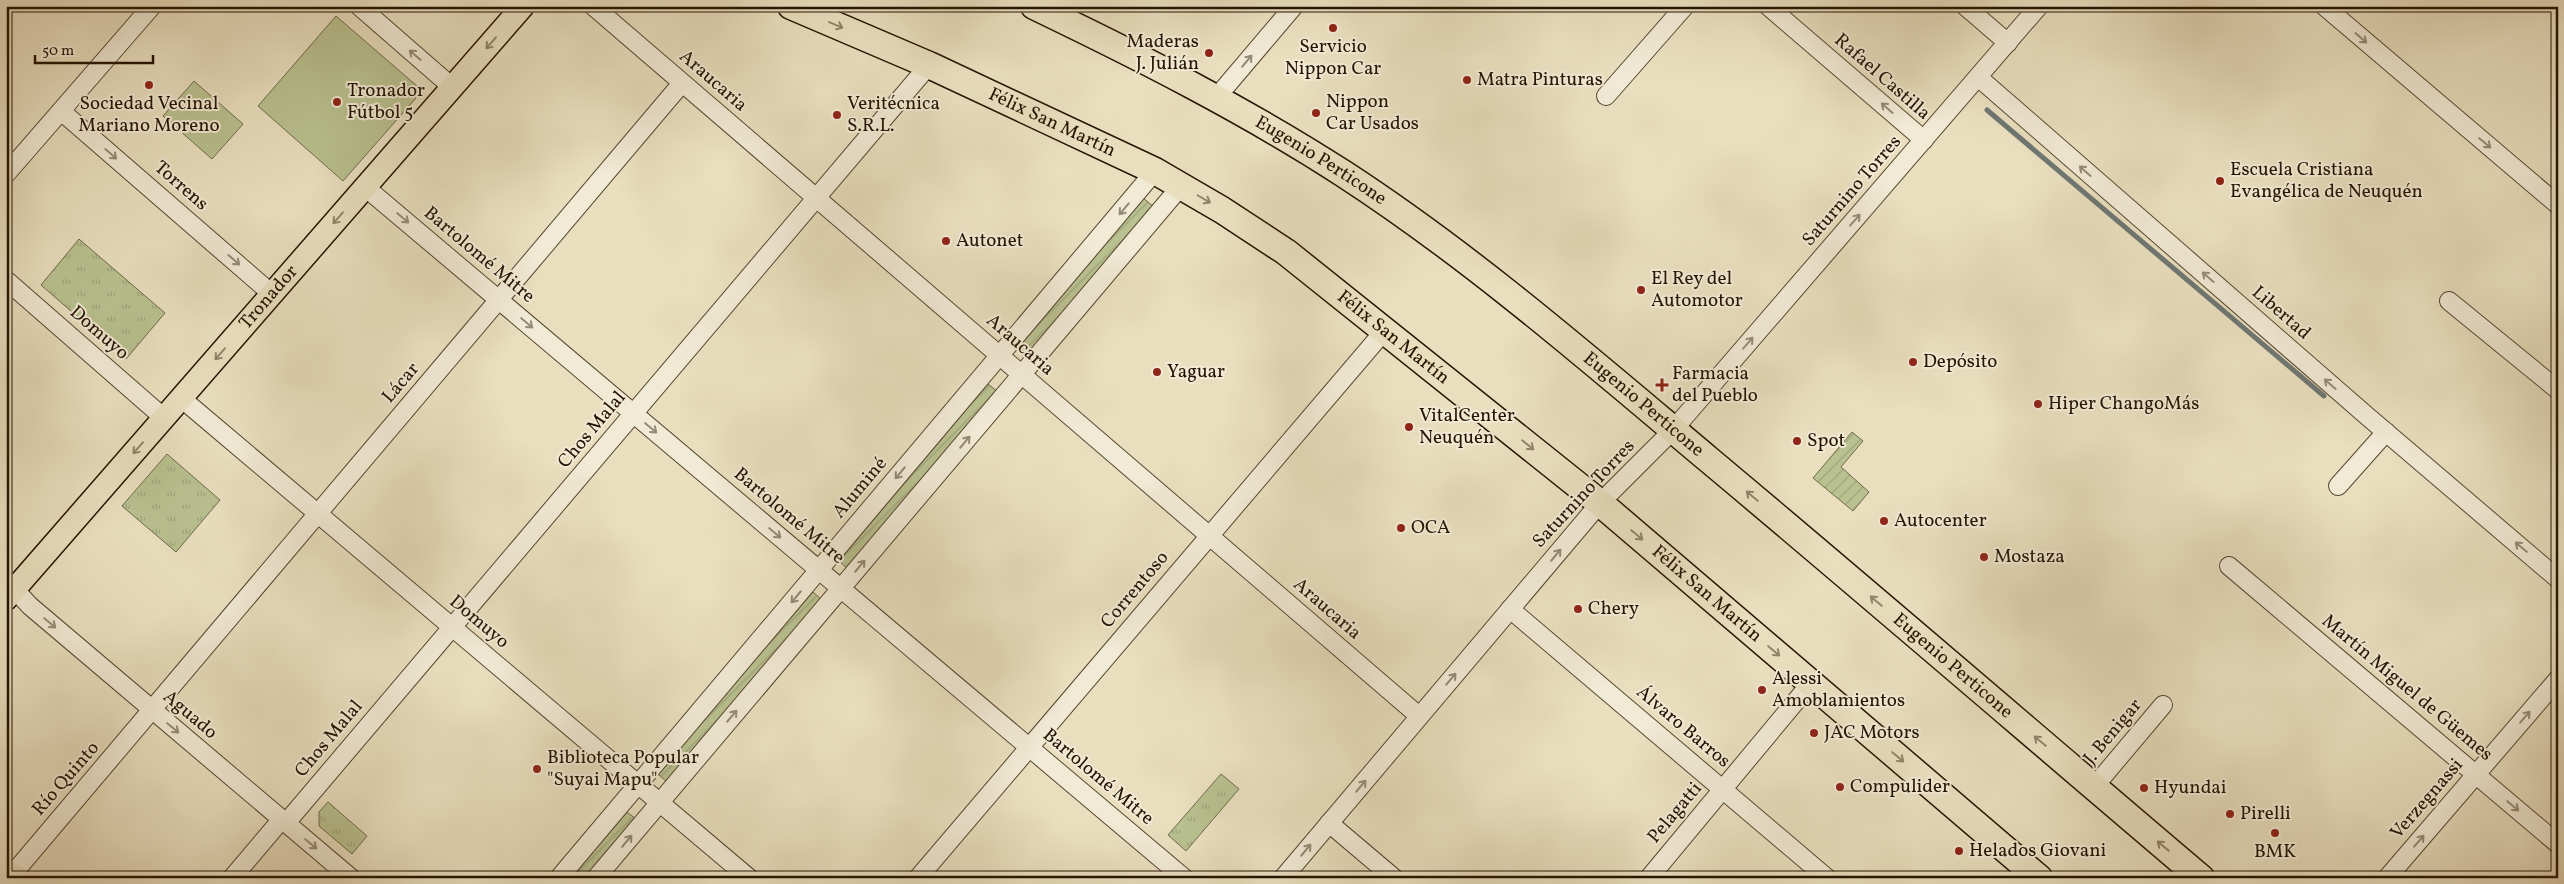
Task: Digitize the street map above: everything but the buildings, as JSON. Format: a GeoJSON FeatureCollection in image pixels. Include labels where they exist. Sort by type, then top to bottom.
{"type":"FeatureCollection","features":[{"type":"Feature","properties":{"kind":"highway","name":"Félix San Martín"},"geometry":{"type":"LineString","coordinates":[[791,6],[929,65],[1155,171],[1286,252],[1600,503],[1811,683],[2027,874]]}},
{"type":"Feature","properties":{"kind":"highway","name":"Eugenio Perticone"},"geometry":{"type":"LineString","coordinates":[[1046,9],[1216,98],[1344,174],[1437,239],[1582,352],[2200,878]]}},
{"type":"Feature","properties":{"kind":"main road","name":"Tronador"},"geometry":{"type":"LineString","coordinates":[[9,589],[164,418],[523,6]]}},
{"type":"Feature","properties":{"kind":"street"},"geometry":{"type":"LineString","coordinates":[[6,174],[152,6]]}},
{"type":"Feature","properties":{"kind":"street"},"geometry":{"type":"LineString","coordinates":[[359,6],[452,87]]}},
{"type":"Feature","properties":{"kind":"street","name":"Araucaria"},"geometry":{"type":"LineString","coordinates":[[592,6],[1420,716]]}},
{"type":"Feature","properties":{"kind":"street"},"geometry":{"type":"LineString","coordinates":[[1216,98],[1294,6]]}},
{"type":"Feature","properties":{"kind":"street"},"geometry":{"type":"LineString","coordinates":[[1606,96],[1685,6]]}},
{"type":"Feature","properties":{"kind":"street","name":"Rafael Castilla"},"geometry":{"type":"LineString","coordinates":[[1768,6],[1924,140]]}},
{"type":"Feature","properties":{"kind":"street"},"geometry":{"type":"LineString","coordinates":[[1966,6],[2008,42]]}},
{"type":"Feature","properties":{"kind":"street","name":"Saturnino Torres"},"geometry":{"type":"LineString","coordinates":[[1283,878],[1600,503],[1673,430],[2039,6]]}},
{"type":"Feature","properties":{"kind":"street"},"geometry":{"type":"LineString","coordinates":[[2324,6],[2558,205]]}},
{"type":"Feature","properties":{"kind":"street","name":"Chos Malal"},"geometry":{"type":"LineString","coordinates":[[232,878],[284,821],[452,627],[929,65]]}},
{"type":"Feature","properties":{"kind":"street","name":"Libertad"},"geometry":{"type":"LineString","coordinates":[[1978,77],[2558,579]]}},
{"type":"Feature","properties":{"kind":"street","name":"Lácar"},"geometry":{"type":"LineString","coordinates":[[153,711],[682,83]]}},
{"type":"Feature","properties":{"kind":"street","name":"Torrens"},"geometry":{"type":"LineString","coordinates":[[61,111],[272,294]]}},
{"type":"Feature","properties":{"kind":"street","name":"Aluminé"},"geometry":{"type":"LineString","coordinates":[[559,878],[1155,171]]}},
{"type":"Feature","properties":{"kind":"street"},"geometry":{"type":"LineString","coordinates":[[596,878],[1181,186]]}},
{"type":"Feature","properties":{"kind":"street","name":"Bartolomé Mitre"},"geometry":{"type":"LineString","coordinates":[[366,187],[1184,878]]}},
{"type":"Feature","properties":{"kind":"street","name":"Domuyo"},"geometry":{"type":"LineString","coordinates":[[6,280],[164,418]]}},
{"type":"Feature","properties":{"kind":"street"},"geometry":{"type":"LineString","coordinates":[[2449,302],[2558,390]]}},
{"type":"Feature","properties":{"kind":"street","name":"Correntoso"},"geometry":{"type":"LineString","coordinates":[[918,878],[1385,330]]}},
{"type":"Feature","properties":{"kind":"street","name":"Domuyo"},"geometry":{"type":"LineString","coordinates":[[181,398],[749,878]]}},
{"type":"Feature","properties":{"kind":"street"},"geometry":{"type":"LineString","coordinates":[[2338,486],[2386,432]]}},
{"type":"Feature","properties":{"kind":"street","name":"Martín Miguel de Güemes"},"geometry":{"type":"LineString","coordinates":[[2229,566],[2558,844]]}},
{"type":"Feature","properties":{"kind":"street","name":"Aguado"},"geometry":{"type":"LineString","coordinates":[[9,589],[351,878]]}},
{"type":"Feature","properties":{"kind":"street","name":"Álvaro Barros"},"geometry":{"type":"LineString","coordinates":[[1510,609],[1827,878]]}},
{"type":"Feature","properties":{"kind":"street","name":"Verzegnassi"},"geometry":{"type":"LineString","coordinates":[[2387,878],[2558,679]]}},
{"type":"Feature","properties":{"kind":"street","name":"Pelagatti"},"geometry":{"type":"LineString","coordinates":[[1649,878],[1811,683]]}},
{"type":"Feature","properties":{"kind":"street","name":"J. Benigar"},"geometry":{"type":"LineString","coordinates":[[2094,787],[2163,705]]}},
{"type":"Feature","properties":{"kind":"street","name":"Río Quinto"},"geometry":{"type":"LineString","coordinates":[[12,874],[153,711]]}},
{"type":"Feature","properties":{"kind":"street"},"geometry":{"type":"LineString","coordinates":[[1329,823],[1394,878]]}},
{"type":"Feature","properties":{"kind":"green space","name":"Tronador Fútbol 5"},"geometry":{"type":"Polygon","coordinates":[[[336,16],[417,86],[416,98],[343,181],[258,106],[336,16]]]}},
{"type":"Feature","properties":{"kind":"green space"},"geometry":{"type":"Polygon","coordinates":[[[194,81],[243,124],[212,159],[163,116],[194,81]]]}},
{"type":"Feature","properties":{"kind":"green space"},"geometry":{"type":"Polygon","coordinates":[[[1143,198],[1154,207],[1027,355],[1016,346],[1143,198]]]}},
{"type":"Feature","properties":{"kind":"green space"},"geometry":{"type":"Polygon","coordinates":[[[79,239],[165,313],[126,359],[41,285],[79,239]]]}},
{"type":"Feature","properties":{"kind":"green space"},"geometry":{"type":"Polygon","coordinates":[[[988,384],[998,392],[849,570],[839,561],[988,384]]]}},
{"type":"Feature","properties":{"kind":"green space"},"geometry":{"type":"Polygon","coordinates":[[[1852,432],[1863,441],[1841,467],[1869,492],[1853,511],[1813,478],[1852,432]]]}},
{"type":"Feature","properties":{"kind":"green space"},"geometry":{"type":"Polygon","coordinates":[[[167,454],[220,500],[176,552],[122,506],[167,454]]]}},
{"type":"Feature","properties":{"kind":"green space"},"geometry":{"type":"Polygon","coordinates":[[[813,592],[822,600],[668,783],[658,774],[813,592]]]}},
{"type":"Feature","properties":{"kind":"green space"},"geometry":{"type":"Polygon","coordinates":[[[1221,774],[1239,789],[1186,851],[1168,835],[1221,774]]]}},
{"type":"Feature","properties":{"kind":"green space"},"geometry":{"type":"Polygon","coordinates":[[[328,802],[367,836],[352,854],[319,826],[319,812],[328,802]]]}},
{"type":"Feature","properties":{"kind":"green space"},"geometry":{"type":"Polygon","coordinates":[[[627,812],[636,819],[586,878],[571,878],[627,812]]]}},
{"type":"Feature","properties":{"kind":"waterway"},"geometry":{"type":"LineString","coordinates":[[1987,110],[2324,396]]}},
{"type":"Feature","properties":{"kind":"place","name":"Servicio Nippon Car"},"geometry":{"type":"Point","coordinates":[1333,28]}},
{"type":"Feature","properties":{"kind":"place","name":"Maderas J. Julián"},"geometry":{"type":"Point","coordinates":[1209,53]}},
{"type":"Feature","properties":{"kind":"place","name":"Matra Pinturas"},"geometry":{"type":"Point","coordinates":[1467,80]}},
{"type":"Feature","properties":{"kind":"place","name":"Sociedad Vecinal Mariano Moreno"},"geometry":{"type":"Point","coordinates":[149,85]}},
{"type":"Feature","properties":{"kind":"place","name":"Tronador Fútbol 5"},"geometry":{"type":"Point","coordinates":[337,102]}},
{"type":"Feature","properties":{"kind":"place","name":"Nippon Car Usados"},"geometry":{"type":"Point","coordinates":[1316,113]}},
{"type":"Feature","properties":{"kind":"place","name":"Veritécnica S.R.L."},"geometry":{"type":"Point","coordinates":[837,115]}},
{"type":"Feature","properties":{"kind":"place","name":"Escuela Cristiana Evangélica de Neuquén"},"geometry":{"type":"Point","coordinates":[2220,181]}},
{"type":"Feature","properties":{"kind":"place","name":"Autonet"},"geometry":{"type":"Point","coordinates":[946,241]}},
{"type":"Feature","properties":{"kind":"place","name":"El Rey del Automotor"},"geometry":{"type":"Point","coordinates":[1641,290]}},
{"type":"Feature","properties":{"kind":"place","name":"Depósito"},"geometry":{"type":"Point","coordinates":[1913,362]}},
{"type":"Feature","properties":{"kind":"place","name":"Yaguar"},"geometry":{"type":"Point","coordinates":[1157,372]}},
{"type":"Feature","properties":{"kind":"place","name":"Farmacia del Pueblo"},"geometry":{"type":"Point","coordinates":[1662,385]}},
{"type":"Feature","properties":{"kind":"place","name":"Hiper ChangoMás"},"geometry":{"type":"Point","coordinates":[2038,404]}},
{"type":"Feature","properties":{"kind":"place","name":"VitalCenter Neuquén"},"geometry":{"type":"Point","coordinates":[1409,427]}},
{"type":"Feature","properties":{"kind":"place","name":"Spot"},"geometry":{"type":"Point","coordinates":[1797,441]}},
{"type":"Feature","properties":{"kind":"place","name":"Autocenter"},"geometry":{"type":"Point","coordinates":[1884,521]}},
{"type":"Feature","properties":{"kind":"place","name":"OCA"},"geometry":{"type":"Point","coordinates":[1401,528]}},
{"type":"Feature","properties":{"kind":"place","name":"Mostaza"},"geometry":{"type":"Point","coordinates":[1984,557]}},
{"type":"Feature","properties":{"kind":"place","name":"Chery"},"geometry":{"type":"Point","coordinates":[1578,609]}},
{"type":"Feature","properties":{"kind":"place","name":"Alessi Amoblamientos"},"geometry":{"type":"Point","coordinates":[1762,690]}},
{"type":"Feature","properties":{"kind":"place","name":"JAC Motors"},"geometry":{"type":"Point","coordinates":[1814,733]}},
{"type":"Feature","properties":{"kind":"place","name":"Biblioteca Popular \"Suyai Mapu\""},"geometry":{"type":"Point","coordinates":[537,769]}},
{"type":"Feature","properties":{"kind":"place","name":"Compulider"},"geometry":{"type":"Point","coordinates":[1840,787]}},
{"type":"Feature","properties":{"kind":"place","name":"Hyundai"},"geometry":{"type":"Point","coordinates":[2144,788]}},
{"type":"Feature","properties":{"kind":"place","name":"Pirelli"},"geometry":{"type":"Point","coordinates":[2230,814]}},
{"type":"Feature","properties":{"kind":"place","name":"BMK"},"geometry":{"type":"Point","coordinates":[2275,833]}},
{"type":"Feature","properties":{"kind":"place","name":"Helados Giovani"},"geometry":{"type":"Point","coordinates":[1959,851]}}]}
